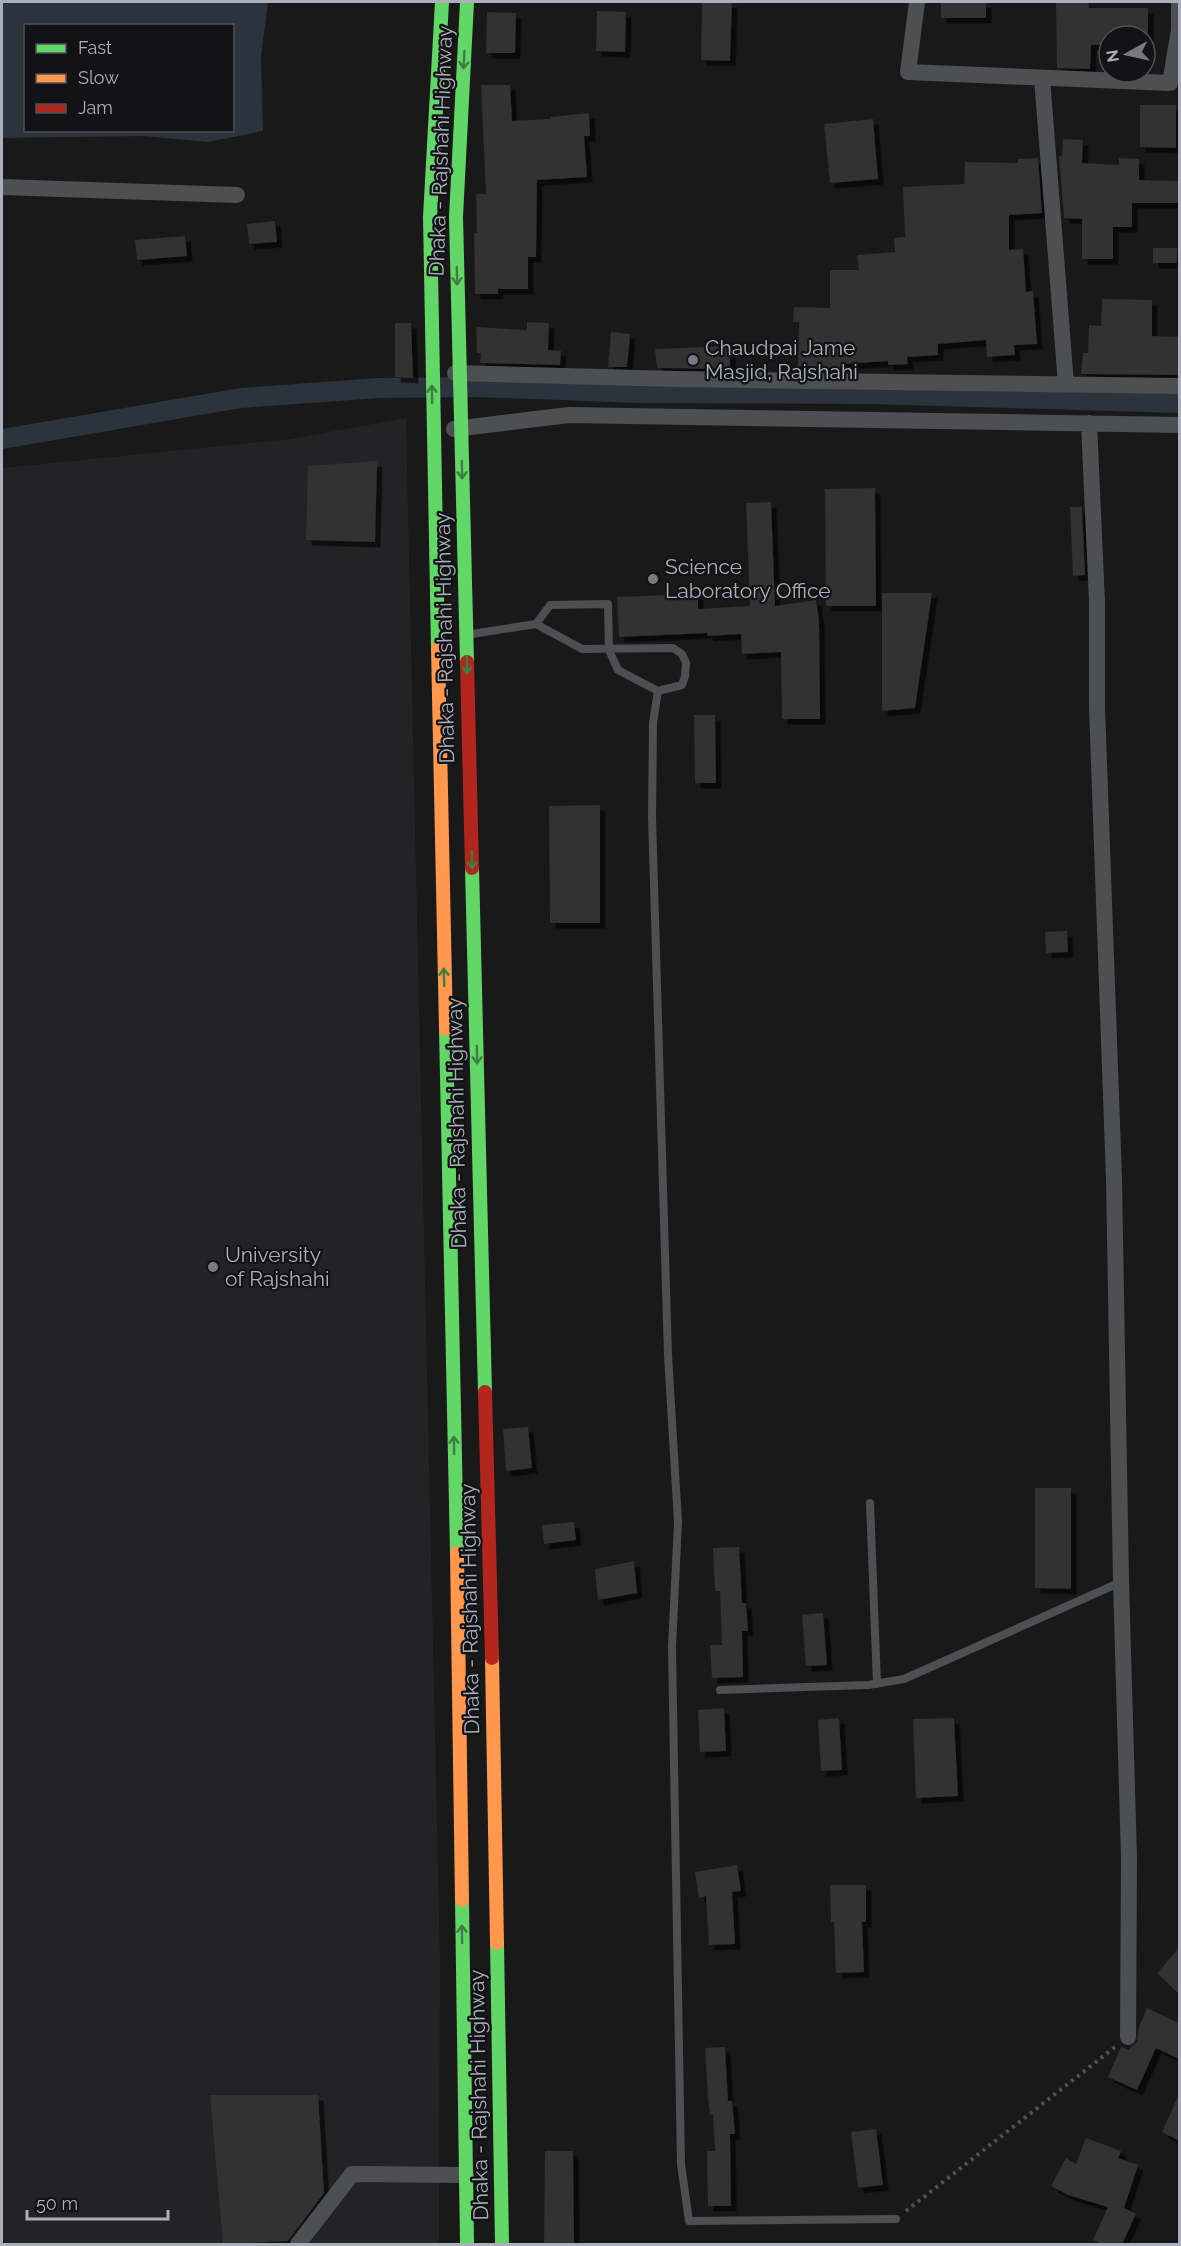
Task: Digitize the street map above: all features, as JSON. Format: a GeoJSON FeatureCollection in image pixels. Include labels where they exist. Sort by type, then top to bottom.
{"type":"FeatureCollection","features":[{"type":"Feature","properties":{"kind":"highway","name":"Dhaka - Rajshahi Highway"},"geometry":{"type":"LineString","coordinates":[[442,2],[430,217],[467,2244]]}},
{"type":"Feature","properties":{"kind":"highway","name":"Dhaka - Rajshahi Highway"},"geometry":{"type":"LineString","coordinates":[[467,2],[456,217],[493,1675],[502,2244]]}},
{"type":"Feature","properties":{"kind":"street"},"geometry":{"type":"LineString","coordinates":[[917,2],[908,72],[1170,83],[1179,30],[1179,2]]}},
{"type":"Feature","properties":{"kind":"street"},"geometry":{"type":"LineString","coordinates":[[1042,78],[1066,384]]}},
{"type":"Feature","properties":{"kind":"street"},"geometry":{"type":"LineString","coordinates":[[2,187],[237,195]]}},
{"type":"Feature","properties":{"kind":"street"},"geometry":{"type":"LineString","coordinates":[[432,371],[460,374],[677,379],[1179,386]]}},
{"type":"Feature","properties":{"kind":"street"},"geometry":{"type":"LineString","coordinates":[[433,424],[461,420],[569,415],[1179,425]]}},
{"type":"Feature","properties":{"kind":"street"},"geometry":{"type":"LineString","coordinates":[[1089,423],[1097,602],[1097,707],[1114,1179],[1121,1582],[1129,1858],[1128,2037]]}},
{"type":"Feature","properties":{"kind":"street"},"geometry":{"type":"LineString","coordinates":[[298,2244],[352,2174],[466,2175]]}},
{"type":"Feature","properties":{"kind":"lane"},"geometry":{"type":"LineString","coordinates":[[466,634],[536,624],[582,649],[609,650],[673,648],[682,654],[686,663],[682,685],[658,691],[618,670],[609,650],[608,604],[550,605],[536,624]]}},
{"type":"Feature","properties":{"kind":"lane"},"geometry":{"type":"LineString","coordinates":[[658,691],[653,723],[652,817],[668,1343],[678,1522],[672,1671],[681,2163],[689,2221],[896,2219]]}},
{"type":"Feature","properties":{"kind":"lane"},"geometry":{"type":"LineString","coordinates":[[870,1503],[877,1684]]}},
{"type":"Feature","properties":{"kind":"lane"},"geometry":{"type":"LineString","coordinates":[[720,1690],[877,1684],[904,1679],[1121,1582]]}},
{"type":"Feature","properties":{"kind":"path"},"geometry":{"type":"LineString","coordinates":[[896,2219],[1128,2037]]}},
{"type":"Feature","properties":{"kind":"shaded area"},"geometry":{"type":"Polygon","coordinates":[[[2,2],[268,2],[261,57],[263,131],[208,142],[143,136],[2,138],[2,2]]]}},
{"type":"Feature","properties":{"kind":"shaded area","name":"University of Rajshahi"},"geometry":{"type":"Polygon","coordinates":[[[406,418],[440,1962],[439,2244],[2,2244],[2,468],[291,439],[406,418]]]}},
{"type":"Feature","properties":{"kind":"building"},"geometry":{"type":"Polygon","coordinates":[[[702,2],[732,2],[730,61],[701,60],[702,2]]]}},
{"type":"Feature","properties":{"kind":"building"},"geometry":{"type":"Polygon","coordinates":[[[941,2],[986,2],[986,18],[941,18],[941,2]]]}},
{"type":"Feature","properties":{"kind":"building"},"geometry":{"type":"Polygon","coordinates":[[[1056,2],[1088,2],[1089,8],[1148,8],[1148,24],[1097,24],[1097,45],[1091,45],[1090,69],[1057,68],[1056,2]]]}},
{"type":"Feature","properties":{"kind":"building"},"geometry":{"type":"Polygon","coordinates":[[[597,11],[626,12],[625,52],[596,51],[597,11]]]}},
{"type":"Feature","properties":{"kind":"building"},"geometry":{"type":"Polygon","coordinates":[[[487,12],[516,13],[515,53],[486,53],[487,12]]]}},
{"type":"Feature","properties":{"kind":"building"},"geometry":{"type":"Polygon","coordinates":[[[481,85],[510,85],[512,121],[550,119],[550,117],[589,113],[590,136],[584,136],[587,177],[537,180],[536,257],[528,257],[528,289],[498,289],[498,294],[475,294],[476,194],[486,194],[481,85]]]}},
{"type":"Feature","properties":{"kind":"building"},"geometry":{"type":"Polygon","coordinates":[[[1140,105],[1176,105],[1176,148],[1140,147],[1140,105]]]}},
{"type":"Feature","properties":{"kind":"building"},"geometry":{"type":"Polygon","coordinates":[[[873,119],[878,179],[830,183],[824,124],[873,119]]]}},
{"type":"Feature","properties":{"kind":"building"},"geometry":{"type":"Polygon","coordinates":[[[1063,139],[1083,140],[1082,163],[1119,165],[1119,158],[1139,159],[1139,180],[1179,181],[1179,203],[1132,203],[1132,227],[1113,227],[1113,259],[1082,259],[1082,219],[1064,218],[1059,156],[1062,156],[1063,139]]]}},
{"type":"Feature","properties":{"kind":"building"},"geometry":{"type":"Polygon","coordinates":[[[1038,158],[1042,213],[1009,215],[1009,250],[1023,249],[1026,292],[1033,291],[1037,344],[1014,345],[1015,355],[987,357],[986,340],[938,344],[938,355],[907,357],[908,364],[888,365],[888,361],[844,364],[844,371],[812,370],[812,366],[798,366],[799,322],[793,322],[794,307],[830,308],[830,270],[859,270],[857,255],[895,252],[894,238],[905,237],[903,187],[964,184],[965,162],[1018,163],[1018,159],[1038,158]]]}},
{"type":"Feature","properties":{"kind":"building"},"geometry":{"type":"Polygon","coordinates":[[[275,221],[277,242],[249,244],[247,224],[275,221]]]}},
{"type":"Feature","properties":{"kind":"building"},"geometry":{"type":"Polygon","coordinates":[[[185,236],[187,256],[137,260],[135,240],[185,236]]]}},
{"type":"Feature","properties":{"kind":"building"},"geometry":{"type":"Polygon","coordinates":[[[1153,248],[1177,248],[1177,263],[1153,263],[1153,248]]]}},
{"type":"Feature","properties":{"kind":"building"},"geometry":{"type":"Polygon","coordinates":[[[1102,299],[1152,300],[1152,336],[1179,337],[1179,375],[1081,374],[1083,353],[1088,353],[1089,325],[1101,326],[1102,299]]]}},
{"type":"Feature","properties":{"kind":"building"},"geometry":{"type":"Polygon","coordinates":[[[527,322],[549,323],[548,350],[561,351],[560,365],[480,363],[481,353],[477,353],[476,327],[527,330],[527,322]]]}},
{"type":"Feature","properties":{"kind":"building"},"geometry":{"type":"Polygon","coordinates":[[[395,323],[411,323],[413,378],[395,377],[395,323]]]}},
{"type":"Feature","properties":{"kind":"building"},"geometry":{"type":"Polygon","coordinates":[[[611,332],[630,334],[627,367],[608,367],[611,332]]]}},
{"type":"Feature","properties":{"kind":"building","name":"Chaudpai Jame Masjid, Rajshahi"},"geometry":{"type":"Polygon","coordinates":[[[730,346],[730,369],[657,368],[655,349],[730,346]]]}},
{"type":"Feature","properties":{"kind":"building"},"geometry":{"type":"Polygon","coordinates":[[[377,461],[375,542],[306,540],[308,466],[377,461]]]}},
{"type":"Feature","properties":{"kind":"building"},"geometry":{"type":"Polygon","coordinates":[[[875,488],[876,606],[826,606],[825,489],[875,488]]]}},
{"type":"Feature","properties":{"kind":"building"},"geometry":{"type":"Polygon","coordinates":[[[771,502],[775,606],[816,600],[819,620],[820,719],[782,719],[781,652],[742,654],[741,634],[708,636],[707,633],[619,637],[617,597],[698,594],[698,609],[750,606],[746,503],[771,502]]]}},
{"type":"Feature","properties":{"kind":"building"},"geometry":{"type":"Polygon","coordinates":[[[1070,507],[1082,507],[1085,575],[1073,576],[1070,507]]]}},
{"type":"Feature","properties":{"kind":"building"},"geometry":{"type":"Polygon","coordinates":[[[882,593],[932,593],[915,708],[882,711],[882,593]]]}},
{"type":"Feature","properties":{"kind":"building"},"geometry":{"type":"Polygon","coordinates":[[[694,715],[715,715],[716,783],[695,783],[694,715]]]}},
{"type":"Feature","properties":{"kind":"building"},"geometry":{"type":"Polygon","coordinates":[[[600,805],[600,923],[550,923],[549,806],[600,805]]]}},
{"type":"Feature","properties":{"kind":"building"},"geometry":{"type":"Polygon","coordinates":[[[1067,931],[1068,952],[1046,953],[1045,932],[1067,931]]]}},
{"type":"Feature","properties":{"kind":"building"},"geometry":{"type":"Polygon","coordinates":[[[528,1427],[532,1468],[506,1471],[503,1429],[528,1427]]]}},
{"type":"Feature","properties":{"kind":"building"},"geometry":{"type":"Polygon","coordinates":[[[1035,1488],[1071,1488],[1071,1589],[1035,1588],[1035,1488]]]}},
{"type":"Feature","properties":{"kind":"building"},"geometry":{"type":"Polygon","coordinates":[[[574,1522],[576,1540],[544,1544],[542,1525],[574,1522]]]}},
{"type":"Feature","properties":{"kind":"building"},"geometry":{"type":"Polygon","coordinates":[[[739,1547],[742,1603],[746,1603],[748,1631],[742,1631],[743,1677],[712,1678],[710,1645],[722,1645],[720,1591],[715,1591],[713,1548],[739,1547]]]}},
{"type":"Feature","properties":{"kind":"building"},"geometry":{"type":"Polygon","coordinates":[[[634,1561],[637,1593],[598,1600],[595,1569],[634,1561]]]}},
{"type":"Feature","properties":{"kind":"building"},"geometry":{"type":"Polygon","coordinates":[[[823,1613],[827,1665],[806,1666],[802,1615],[823,1613]]]}},
{"type":"Feature","properties":{"kind":"building"},"geometry":{"type":"Polygon","coordinates":[[[724,1708],[726,1751],[700,1752],[698,1710],[724,1708]]]}},
{"type":"Feature","properties":{"kind":"building"},"geometry":{"type":"Polygon","coordinates":[[[839,1718],[842,1770],[821,1771],[818,1720],[839,1718]]]}},
{"type":"Feature","properties":{"kind":"building"},"geometry":{"type":"Polygon","coordinates":[[[954,1718],[958,1796],[916,1798],[913,1719],[954,1718]]]}},
{"type":"Feature","properties":{"kind":"building"},"geometry":{"type":"Polygon","coordinates":[[[737,1865],[741,1891],[732,1892],[735,1944],[709,1945],[706,1896],[699,1898],[695,1872],[737,1865]]]}},
{"type":"Feature","properties":{"kind":"building"},"geometry":{"type":"Polygon","coordinates":[[[830,1885],[866,1885],[866,1922],[862,1922],[864,1972],[836,1973],[830,1885]]]}},
{"type":"Feature","properties":{"kind":"building"},"geometry":{"type":"Polygon","coordinates":[[[1179,1948],[1179,1994],[1157,1973],[1179,1948]]]}},
{"type":"Feature","properties":{"kind":"building"},"geometry":{"type":"Polygon","coordinates":[[[1147,2008],[1179,2023],[1179,2059],[1156,2048],[1137,2090],[1108,2077],[1121,2047],[1128,2050],[1137,2042],[1139,2027],[1147,2008]]]}},
{"type":"Feature","properties":{"kind":"building"},"geometry":{"type":"Polygon","coordinates":[[[725,2047],[728,2101],[732,2101],[735,2134],[730,2134],[731,2206],[708,2206],[707,2151],[715,2151],[713,2114],[710,2115],[708,2099],[705,2048],[725,2047]]]}},
{"type":"Feature","properties":{"kind":"building"},"geometry":{"type":"Polygon","coordinates":[[[1179,2094],[1179,2141],[1162,2132],[1179,2094]]]}},
{"type":"Feature","properties":{"kind":"building"},"geometry":{"type":"Polygon","coordinates":[[[210,2095],[318,2095],[324,2193],[288,2241],[223,2244],[210,2095]]]}},
{"type":"Feature","properties":{"kind":"building"},"geometry":{"type":"Polygon","coordinates":[[[876,2129],[883,2185],[858,2188],[851,2132],[876,2129]]]}},
{"type":"Feature","properties":{"kind":"building"},"geometry":{"type":"Polygon","coordinates":[[[1086,2138],[1121,2151],[1118,2158],[1138,2165],[1124,2208],[1136,2214],[1122,2244],[1102,2244],[1093,2240],[1108,2207],[1068,2195],[1051,2186],[1066,2158],[1076,2164],[1086,2138]]]}},
{"type":"Feature","properties":{"kind":"building"},"geometry":{"type":"Polygon","coordinates":[[[545,2151],[573,2151],[574,2244],[544,2244],[545,2151]]]}},
{"type":"Feature","properties":{"kind":"waterway"},"geometry":{"type":"LineString","coordinates":[[2,439],[241,398],[379,388],[478,387],[639,393],[871,394],[1180,403]]}},
{"type":"Feature","properties":{"kind":"traffic: fast"},"geometry":{"type":"LineString","coordinates":[[438,648],[430,217],[442,2]]}},
{"type":"Feature","properties":{"kind":"traffic: fast"},"geometry":{"type":"LineString","coordinates":[[467,2],[456,217],[467,662]]}},
{"type":"Feature","properties":{"kind":"traffic: fast"},"geometry":{"type":"LineString","coordinates":[[472,868],[485,1392]]}},
{"type":"Feature","properties":{"kind":"traffic: fast"},"geometry":{"type":"LineString","coordinates":[[446,1029],[457,1553]]}},
{"type":"Feature","properties":{"kind":"traffic: fast"},"geometry":{"type":"LineString","coordinates":[[462,1900],[467,2244]]}},
{"type":"Feature","properties":{"kind":"traffic: fast"},"geometry":{"type":"LineString","coordinates":[[497,1943],[502,2244]]}},
{"type":"Feature","properties":{"kind":"traffic: slow"},"geometry":{"type":"LineString","coordinates":[[438,648],[446,1029]]}},
{"type":"Feature","properties":{"kind":"traffic: slow"},"geometry":{"type":"LineString","coordinates":[[457,1553],[462,1900]]}},
{"type":"Feature","properties":{"kind":"traffic: slow"},"geometry":{"type":"LineString","coordinates":[[492,1658],[497,1943]]}},
{"type":"Feature","properties":{"kind":"traffic: jam"},"geometry":{"type":"LineString","coordinates":[[467,662],[472,868]]}},
{"type":"Feature","properties":{"kind":"traffic: jam"},"geometry":{"type":"LineString","coordinates":[[485,1392],[492,1658]]}},
{"type":"Feature","properties":{"kind":"place","name":"Chaudpai Jame Masjid, Rajshahi"},"geometry":{"type":"Point","coordinates":[693,360]}},
{"type":"Feature","properties":{"kind":"place","name":"Science Laboratory Office"},"geometry":{"type":"Point","coordinates":[653,579]}},
{"type":"Feature","properties":{"kind":"place","name":"University of Rajshahi"},"geometry":{"type":"Point","coordinates":[213,1267]}}]}
